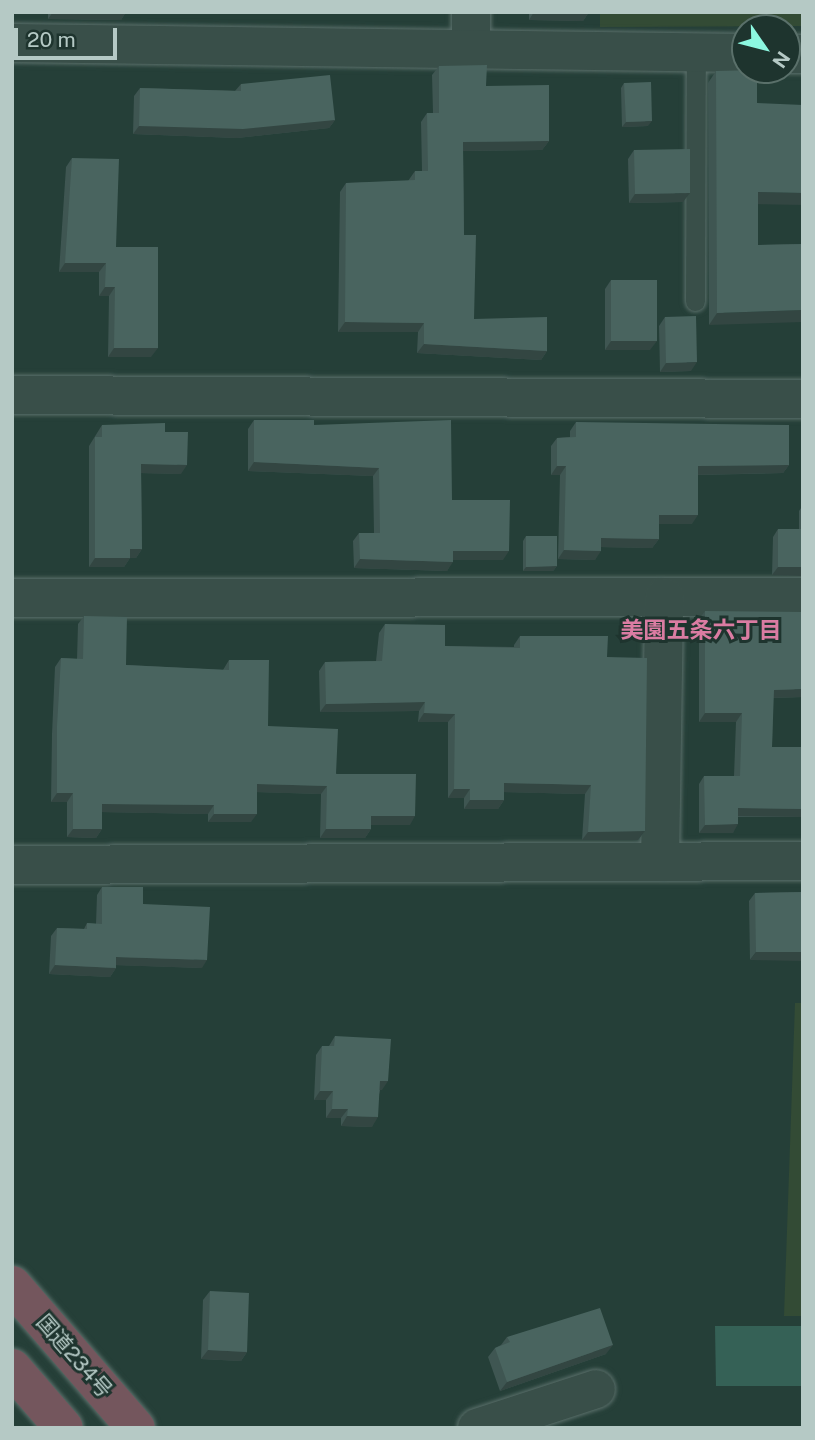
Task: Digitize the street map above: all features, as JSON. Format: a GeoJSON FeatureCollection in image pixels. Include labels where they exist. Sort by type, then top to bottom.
{"type":"FeatureCollection","features":[{"type":"Feature","properties":{"kind":"highway","name":"国道234号"},"geometry":{"type":"LineString","coordinates":[[12,1284],[136,1428]]}},
{"type":"Feature","properties":{"kind":"highway"},"geometry":{"type":"LineString","coordinates":[[12,1368],[64,1428]]}},
{"type":"Feature","properties":{"kind":"street"},"geometry":{"type":"LineString","coordinates":[[12,43],[471,31],[696,52],[731,53]]}},
{"type":"Feature","properties":{"kind":"street"},"geometry":{"type":"LineString","coordinates":[[12,395],[803,399]]}},
{"type":"Feature","properties":{"kind":"street"},"geometry":{"type":"LineString","coordinates":[[660,862],[664,597]]}},
{"type":"Feature","properties":{"kind":"street"},"geometry":{"type":"LineString","coordinates":[[12,598],[803,597]]}},
{"type":"Feature","properties":{"kind":"street"},"geometry":{"type":"LineString","coordinates":[[12,865],[803,861]]}},
{"type":"Feature","properties":{"kind":"street"},"geometry":{"type":"LineString","coordinates":[[477,1428],[596,1389]]}},
{"type":"Feature","properties":{"kind":"lane"},"geometry":{"type":"LineString","coordinates":[[695,301],[696,52]]}},
{"type":"Feature","properties":{"kind":"shaded area"},"geometry":{"type":"Polygon","coordinates":[[[600,12],[803,12],[803,26],[801,14],[731,14],[731,26],[600,27],[600,12]]]}},
{"type":"Feature","properties":{"kind":"shaded area"},"geometry":{"type":"Polygon","coordinates":[[[795,1003],[803,1003],[803,1316],[784,1316],[795,1003]]]}},
{"type":"Feature","properties":{"kind":"shaded area"},"geometry":{"type":"Polygon","coordinates":[[[715,1326],[803,1326],[803,1386],[716,1386],[715,1326]]]}},
{"type":"Feature","properties":{"kind":"building"},"geometry":{"type":"Polygon","coordinates":[[[487,65],[486,86],[549,85],[549,141],[463,142],[464,235],[476,235],[474,319],[547,317],[547,351],[424,344],[424,323],[345,322],[346,183],[415,180],[415,171],[428,171],[427,113],[439,113],[439,66],[487,65]]]}},
{"type":"Feature","properties":{"kind":"building"},"geometry":{"type":"Polygon","coordinates":[[[716,71],[731,71],[731,84],[757,84],[757,103],[803,105],[803,193],[758,192],[758,245],[803,244],[803,310],[717,313],[716,71]]]}},
{"type":"Feature","properties":{"kind":"building"},"geometry":{"type":"Polygon","coordinates":[[[330,75],[335,120],[243,129],[139,126],[140,88],[241,91],[241,84],[330,75]]]}},
{"type":"Feature","properties":{"kind":"building"},"geometry":{"type":"Polygon","coordinates":[[[651,82],[652,121],[626,122],[624,83],[651,82]]]}},
{"type":"Feature","properties":{"kind":"building"},"geometry":{"type":"Polygon","coordinates":[[[690,149],[690,193],[635,194],[634,150],[690,149]]]}},
{"type":"Feature","properties":{"kind":"building"},"geometry":{"type":"Polygon","coordinates":[[[72,158],[119,159],[116,247],[158,247],[158,348],[114,348],[115,287],[105,287],[106,263],[65,263],[72,158]]]}},
{"type":"Feature","properties":{"kind":"building"},"geometry":{"type":"Polygon","coordinates":[[[611,280],[657,280],[657,341],[611,341],[611,280]]]}},
{"type":"Feature","properties":{"kind":"building"},"geometry":{"type":"Polygon","coordinates":[[[696,316],[697,362],[666,363],[665,317],[696,316]]]}},
{"type":"Feature","properties":{"kind":"building"},"geometry":{"type":"Polygon","coordinates":[[[254,420],[314,420],[314,425],[451,420],[452,500],[510,500],[509,551],[453,551],[453,562],[360,559],[359,533],[380,533],[379,468],[254,462],[254,420]]]}},
{"type":"Feature","properties":{"kind":"building"},"geometry":{"type":"Polygon","coordinates":[[[576,422],[789,425],[789,465],[698,466],[698,515],[659,515],[659,539],[601,538],[601,551],[564,550],[566,466],[557,466],[557,438],[576,437],[576,422]]]}},
{"type":"Feature","properties":{"kind":"building"},"geometry":{"type":"Polygon","coordinates":[[[165,423],[165,432],[188,432],[187,465],[141,464],[142,549],[130,549],[130,558],[95,558],[95,437],[102,437],[102,425],[165,423]]]}},
{"type":"Feature","properties":{"kind":"building"},"geometry":{"type":"Polygon","coordinates":[[[778,529],[803,529],[803,567],[778,567],[778,529]]]}},
{"type":"Feature","properties":{"kind":"building"},"geometry":{"type":"Polygon","coordinates":[[[526,536],[557,536],[557,566],[526,567],[526,536]]]}},
{"type":"Feature","properties":{"kind":"building"},"geometry":{"type":"Polygon","coordinates":[[[705,611],[803,612],[803,689],[774,690],[772,747],[802,747],[803,809],[738,808],[738,824],[705,825],[704,776],[740,776],[742,713],[705,713],[705,611]]]}},
{"type":"Feature","properties":{"kind":"building"},"geometry":{"type":"Polygon","coordinates":[[[84,616],[127,617],[126,665],[229,670],[229,660],[269,660],[268,726],[338,729],[336,774],[416,774],[415,816],[371,816],[371,829],[326,829],[327,786],[257,784],[257,814],[214,814],[214,805],[102,804],[102,829],[73,829],[73,793],[57,793],[57,726],[61,658],[83,659],[84,616]]]}},
{"type":"Feature","properties":{"kind":"building"},"geometry":{"type":"Polygon","coordinates":[[[385,624],[445,625],[445,646],[520,648],[520,636],[608,636],[607,657],[647,658],[645,831],[588,832],[591,785],[504,783],[504,800],[470,800],[470,789],[454,789],[455,714],[424,713],[425,702],[326,704],[325,662],[382,661],[385,624]]]}},
{"type":"Feature","properties":{"kind":"building"},"geometry":{"type":"Polygon","coordinates":[[[102,887],[143,887],[143,904],[210,907],[207,960],[116,957],[116,968],[55,965],[57,928],[87,929],[87,923],[102,924],[102,887]]]}},
{"type":"Feature","properties":{"kind":"building"},"geometry":{"type":"Polygon","coordinates":[[[803,892],[803,952],[756,952],[755,893],[803,892]]]}},
{"type":"Feature","properties":{"kind":"building"},"geometry":{"type":"Polygon","coordinates":[[[335,1036],[391,1039],[388,1081],[380,1081],[378,1117],[347,1116],[348,1109],[332,1109],[333,1091],[320,1091],[322,1046],[334,1046],[335,1036]]]}},
{"type":"Feature","properties":{"kind":"building"},"geometry":{"type":"Polygon","coordinates":[[[210,1291],[249,1293],[247,1352],[208,1350],[210,1291]]]}},
{"type":"Feature","properties":{"kind":"building"},"geometry":{"type":"Polygon","coordinates":[[[600,1308],[613,1345],[507,1382],[495,1348],[510,1342],[507,1337],[600,1308]]]}},
{"type":"Feature","properties":{"kind":"district","name":"美園五条六丁目"},"geometry":{"type":"Point","coordinates":[701,630]}}]}
